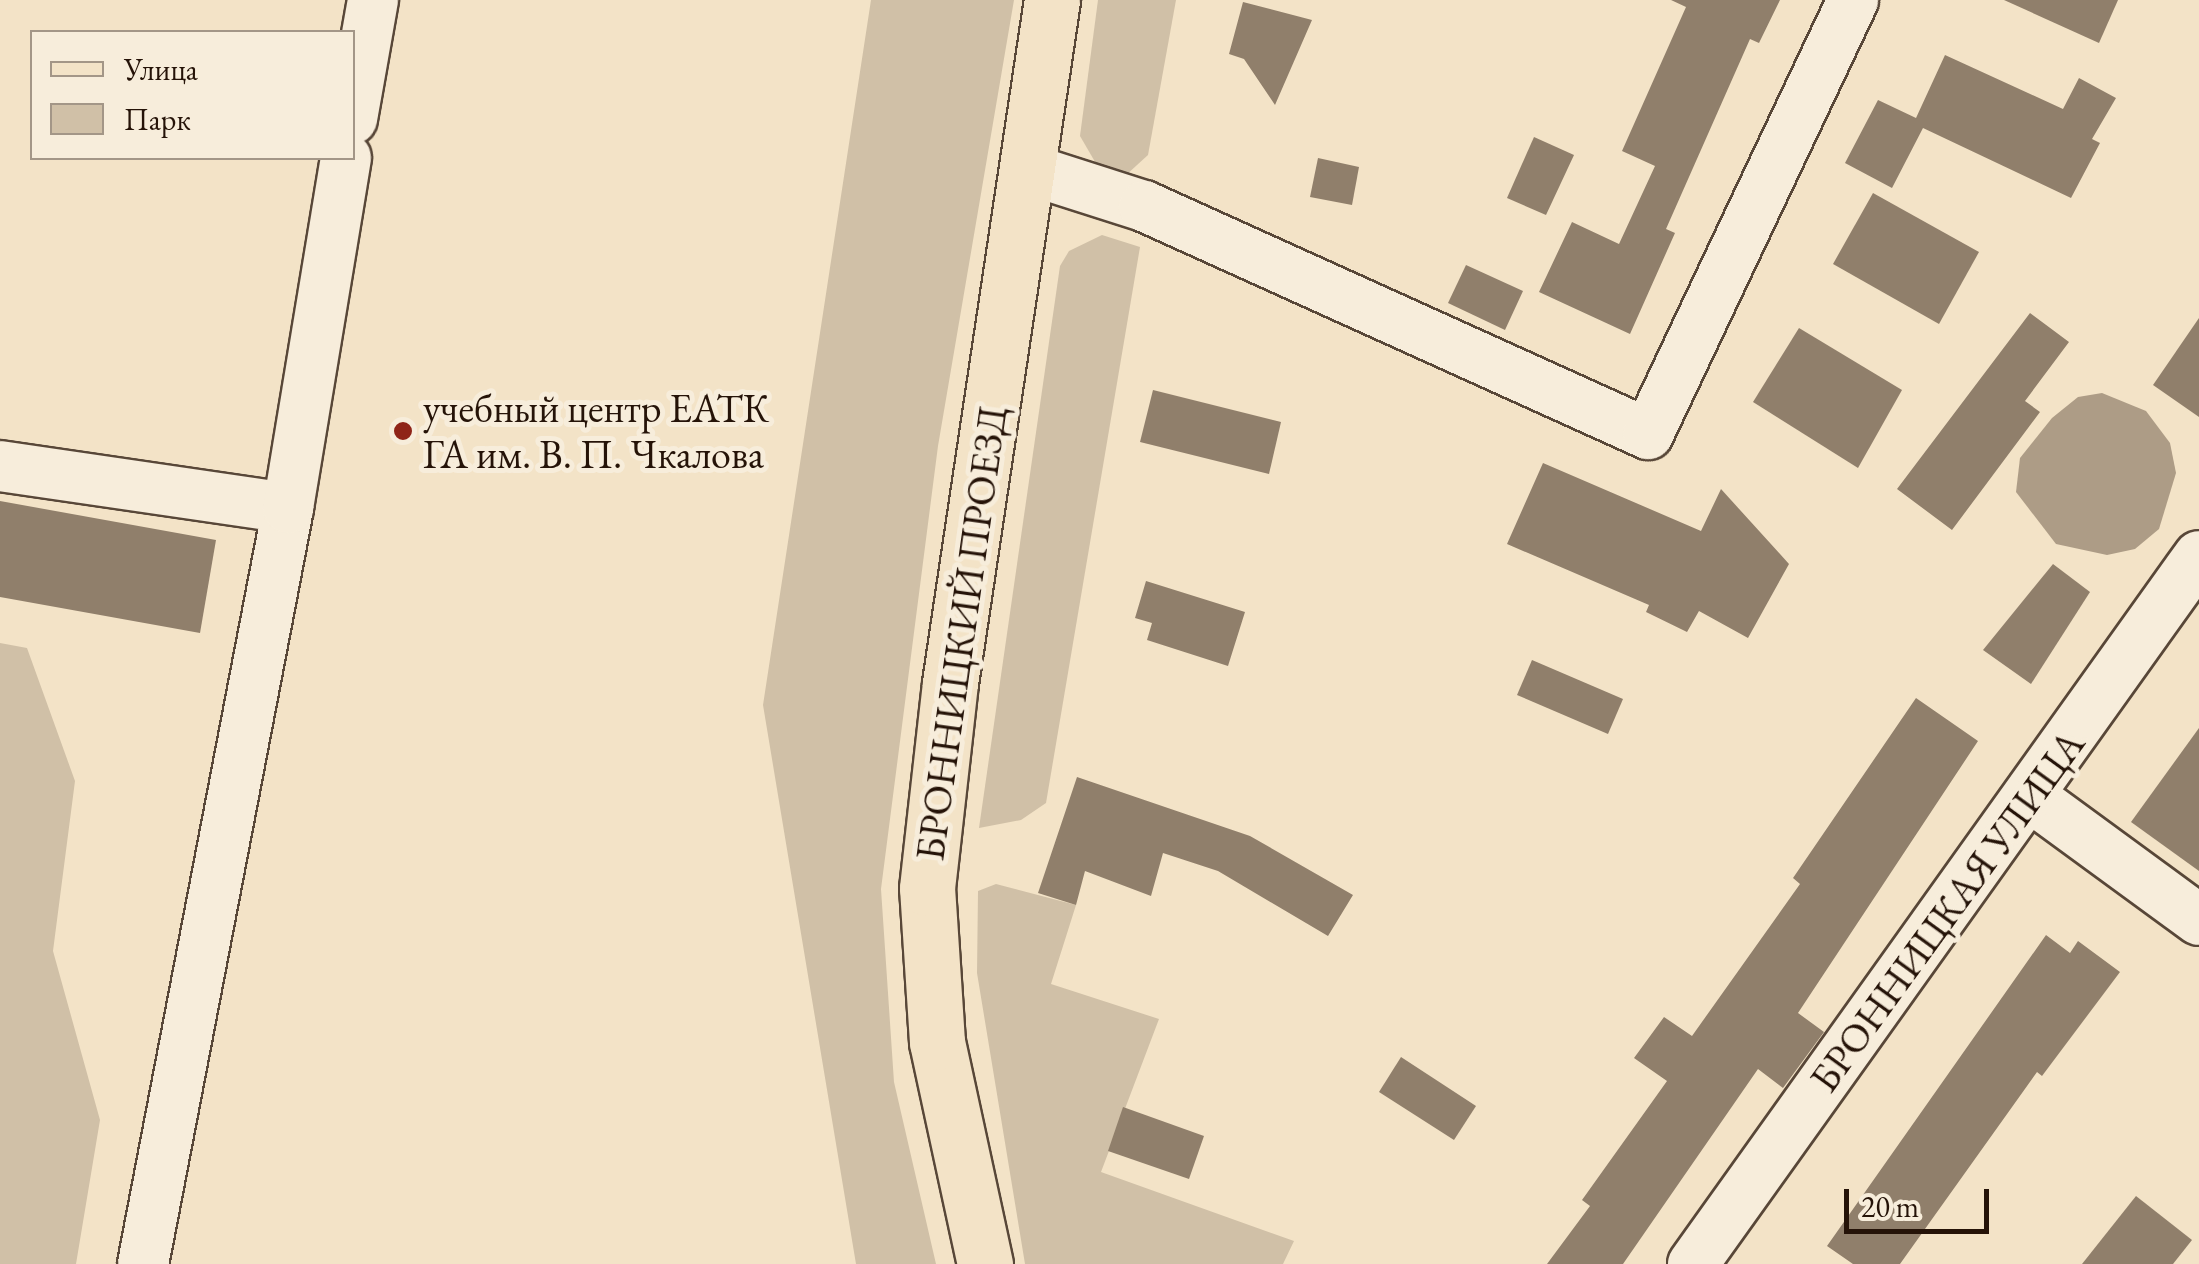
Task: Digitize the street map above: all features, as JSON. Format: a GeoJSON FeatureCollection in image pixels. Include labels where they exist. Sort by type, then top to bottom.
{"type":"FeatureCollection","features":[{"type":"Feature","properties":{"kind":"main road","name":"БРОННИЦКИЙ ПРОЕЗД"},"geometry":{"type":"LineString","coordinates":[[985,1264],[937,1042],[927,888],[950,683],[1052,0]]}},
{"type":"Feature","properties":{"kind":"street"},"geometry":{"type":"LineString","coordinates":[[355,102],[373,0]]}},
{"type":"Feature","properties":{"kind":"street"},"geometry":{"type":"LineString","coordinates":[[1028,169],[1144,206],[1648,434],[1853,0]]}},
{"type":"Feature","properties":{"kind":"street"},"geometry":{"type":"LineString","coordinates":[[144,1264],[288,508],[346,160]]}},
{"type":"Feature","properties":{"kind":"street"},"geometry":{"type":"LineString","coordinates":[[0,466],[288,508]]}},
{"type":"Feature","properties":{"kind":"street","name":"БРОННИЦКАЯ УЛИЦА"},"geometry":{"type":"LineString","coordinates":[[1693,1264],[2199,556]]}},
{"type":"Feature","properties":{"kind":"street"},"geometry":{"type":"LineString","coordinates":[[2030,797],[2199,920]]}},
{"type":"Feature","properties":{"kind":"green space"},"geometry":{"type":"Polygon","coordinates":[[[871,0],[1014,0],[938,446],[881,889],[894,1082],[936,1264],[856,1264],[763,705],[871,0]]]}},
{"type":"Feature","properties":{"kind":"green space"},"geometry":{"type":"Polygon","coordinates":[[[1098,0],[1176,0],[1148,155],[1125,176],[1098,167],[1080,136],[1098,0]]]}},
{"type":"Feature","properties":{"kind":"green space"},"geometry":{"type":"Polygon","coordinates":[[[1102,235],[1140,247],[1046,803],[1021,820],[979,828],[1060,266],[1069,251],[1102,235]]]}},
{"type":"Feature","properties":{"kind":"green space"},"geometry":{"type":"Polygon","coordinates":[[[0,643],[27,648],[75,781],[53,951],[100,1120],[76,1264],[0,1264],[0,643]]]}},
{"type":"Feature","properties":{"kind":"green space"},"geometry":{"type":"Polygon","coordinates":[[[996,884],[1076,905],[1051,984],[1159,1019],[1101,1172],[1294,1241],[1283,1264],[1025,1264],[977,973],[978,891],[996,884]]]}},
{"type":"Feature","properties":{"kind":"shaded area"},"geometry":{"type":"Polygon","coordinates":[[[2102,393],[2146,411],[2170,443],[2176,473],[2159,529],[2135,549],[2107,555],[2056,544],[2016,492],[2020,458],[2052,418],[2078,397],[2102,393]]]}},
{"type":"Feature","properties":{"kind":"building"},"geometry":{"type":"Polygon","coordinates":[[[1671,0],[1780,0],[1759,43],[1750,39],[1666,229],[1675,233],[1630,334],[1539,292],[1572,222],[1619,244],[1655,166],[1622,151],[1686,7],[1671,0]]]}},
{"type":"Feature","properties":{"kind":"building"},"geometry":{"type":"Polygon","coordinates":[[[2004,0],[2118,0],[2099,43],[2004,0]]]}},
{"type":"Feature","properties":{"kind":"building"},"geometry":{"type":"Polygon","coordinates":[[[1243,2],[1312,20],[1275,105],[1244,59],[1229,54],[1243,2]]]}},
{"type":"Feature","properties":{"kind":"building"},"geometry":{"type":"Polygon","coordinates":[[[1945,55],[2063,109],[2079,78],[2116,98],[2092,139],[2100,143],[2071,198],[1923,128],[1892,188],[1845,163],[1878,100],[1916,118],[1945,55]]]}},
{"type":"Feature","properties":{"kind":"building"},"geometry":{"type":"Polygon","coordinates":[[[1534,137],[1574,155],[1546,215],[1507,198],[1534,137]]]}},
{"type":"Feature","properties":{"kind":"building"},"geometry":{"type":"Polygon","coordinates":[[[1318,158],[1359,167],[1352,205],[1310,197],[1318,158]]]}},
{"type":"Feature","properties":{"kind":"building"},"geometry":{"type":"Polygon","coordinates":[[[1873,193],[1979,252],[1939,324],[1833,264],[1873,193]]]}},
{"type":"Feature","properties":{"kind":"building"},"geometry":{"type":"Polygon","coordinates":[[[1466,265],[1523,291],[1505,330],[1448,303],[1466,265]]]}},
{"type":"Feature","properties":{"kind":"building"},"geometry":{"type":"Polygon","coordinates":[[[2030,313],[2069,342],[2025,401],[2040,412],[1952,530],[1897,489],[2030,313]]]}},
{"type":"Feature","properties":{"kind":"building"},"geometry":{"type":"Polygon","coordinates":[[[2199,318],[2199,417],[2153,385],[2199,318]]]}},
{"type":"Feature","properties":{"kind":"building"},"geometry":{"type":"Polygon","coordinates":[[[1799,328],[1902,390],[1858,468],[1753,402],[1799,328]]]}},
{"type":"Feature","properties":{"kind":"building"},"geometry":{"type":"Polygon","coordinates":[[[1153,390],[1281,422],[1269,474],[1140,442],[1153,390]]]}},
{"type":"Feature","properties":{"kind":"building"},"geometry":{"type":"Polygon","coordinates":[[[1543,463],[1701,531],[1721,489],[1789,564],[1748,638],[1699,611],[1687,632],[1646,612],[1649,605],[1507,544],[1543,463]]]}},
{"type":"Feature","properties":{"kind":"building"},"geometry":{"type":"Polygon","coordinates":[[[0,501],[216,540],[200,633],[0,597],[0,501]]]}},
{"type":"Feature","properties":{"kind":"building"},"geometry":{"type":"Polygon","coordinates":[[[2053,564],[2090,592],[2031,684],[1983,650],[2053,564]]]}},
{"type":"Feature","properties":{"kind":"building"},"geometry":{"type":"Polygon","coordinates":[[[1146,581],[1245,612],[1228,666],[1147,640],[1152,623],[1135,618],[1146,581]]]}},
{"type":"Feature","properties":{"kind":"building"},"geometry":{"type":"Polygon","coordinates":[[[1532,660],[1623,699],[1608,734],[1517,695],[1532,660]]]}},
{"type":"Feature","properties":{"kind":"building"},"geometry":{"type":"Polygon","coordinates":[[[1916,698],[1978,741],[1798,1013],[1824,1032],[1783,1088],[1758,1069],[1623,1264],[1547,1264],[1590,1206],[1582,1200],[1667,1081],[1634,1058],[1664,1017],[1692,1036],[1800,884],[1793,878],[1916,698]]]}},
{"type":"Feature","properties":{"kind":"building"},"geometry":{"type":"Polygon","coordinates":[[[2199,728],[2199,871],[2131,822],[2199,728]]]}},
{"type":"Feature","properties":{"kind":"building"},"geometry":{"type":"Polygon","coordinates":[[[1077,777],[1250,836],[1353,895],[1328,936],[1218,871],[1163,853],[1151,896],[1085,871],[1076,905],[1038,893],[1077,777]]]}},
{"type":"Feature","properties":{"kind":"building"},"geometry":{"type":"Polygon","coordinates":[[[2046,935],[2070,953],[2078,941],[2120,972],[2042,1076],[2037,1072],[1900,1264],[1853,1264],[1827,1246],[2046,935]]]}},
{"type":"Feature","properties":{"kind":"building"},"geometry":{"type":"Polygon","coordinates":[[[1401,1057],[1476,1106],[1454,1140],[1379,1092],[1401,1057]]]}},
{"type":"Feature","properties":{"kind":"building"},"geometry":{"type":"Polygon","coordinates":[[[1123,1107],[1204,1136],[1189,1179],[1108,1151],[1123,1107]]]}},
{"type":"Feature","properties":{"kind":"building"},"geometry":{"type":"Polygon","coordinates":[[[2136,1196],[2192,1240],[2173,1264],[2082,1264],[2136,1196]]]}},
{"type":"Feature","properties":{"kind":"place","name":"учебный центр ЕАТК ГА им. В. П. Чкалова"},"geometry":{"type":"Point","coordinates":[403,431]}}]}
